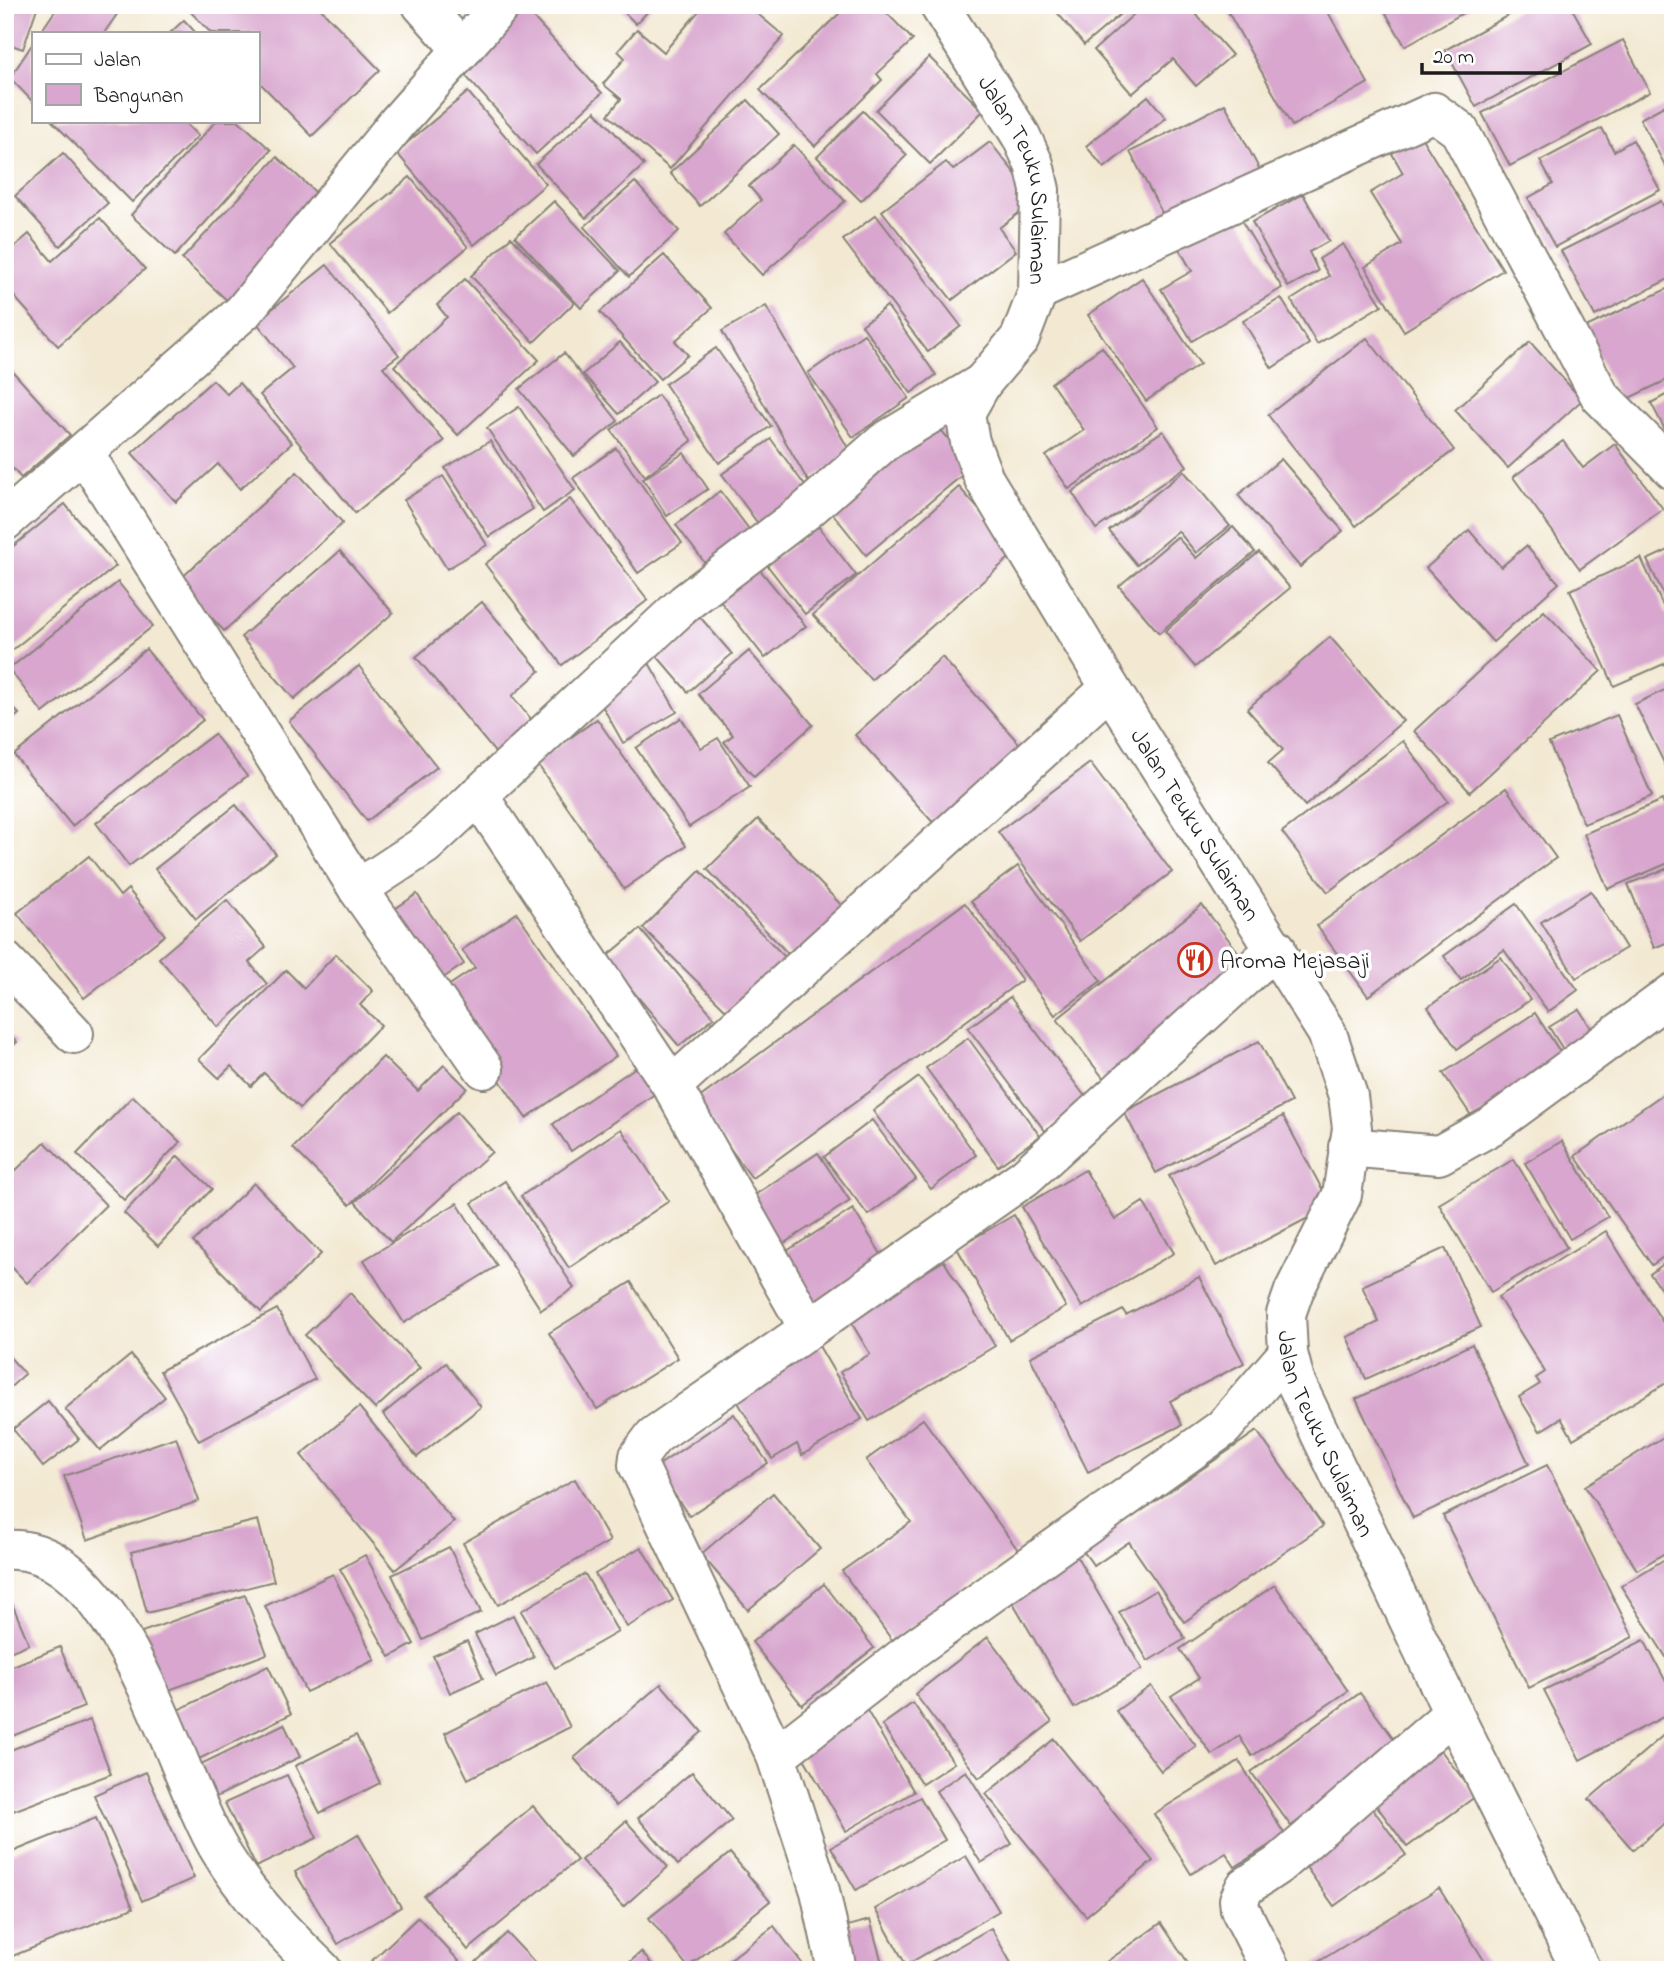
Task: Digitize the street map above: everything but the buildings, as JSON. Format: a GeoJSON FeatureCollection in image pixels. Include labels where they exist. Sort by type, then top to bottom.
{"type":"FeatureCollection","features":[{"type":"Feature","properties":{"kind":"street"},"geometry":{"type":"LineString","coordinates":[[422,5],[462,50]]}},
{"type":"Feature","properties":{"kind":"street"},"geometry":{"type":"LineString","coordinates":[[5,521],[243,312],[398,122],[501,5]]}},
{"type":"Feature","properties":{"kind":"street","name":"Jalan Teuku Sulaiman"},"geometry":{"type":"LineString","coordinates":[[939,5],[1021,136],[1034,164],[1040,191],[1038,291],[1020,338],[982,383],[965,413],[971,442],[984,479],[1110,688],[1327,1033],[1348,1096],[1352,1128],[1342,1195],[1294,1291],[1286,1314],[1288,1353],[1306,1408],[1581,1970]]}},
{"type":"Feature","properties":{"kind":"street"},"geometry":{"type":"LineString","coordinates":[[1038,291],[1434,112],[1459,130],[1600,396],[1673,470]]}},
{"type":"Feature","properties":{"kind":"street"},"geometry":{"type":"LineString","coordinates":[[358,889],[425,845],[685,603],[807,510],[884,442],[982,383]]}},
{"type":"Feature","properties":{"kind":"street"},"geometry":{"type":"LineString","coordinates":[[84,453],[358,889],[484,1069]]}},
{"type":"Feature","properties":{"kind":"street"},"geometry":{"type":"LineString","coordinates":[[672,1086],[1110,688]]}},
{"type":"Feature","properties":{"kind":"street"},"geometry":{"type":"LineString","coordinates":[[478,795],[672,1086],[809,1329]]}},
{"type":"Feature","properties":{"kind":"street"},"geometry":{"type":"LineString","coordinates":[[837,1970],[820,1891],[776,1756],[638,1465],[639,1456],[654,1436],[1025,1177],[1276,948]]}},
{"type":"Feature","properties":{"kind":"street"},"geometry":{"type":"LineString","coordinates":[[5,961],[74,1034]]}},
{"type":"Feature","properties":{"kind":"street"},"geometry":{"type":"LineString","coordinates":[[1349,1147],[1440,1155],[1493,1125],[1673,993]]}},
{"type":"Feature","properties":{"kind":"street"},"geometry":{"type":"LineString","coordinates":[[776,1756],[915,1648],[1223,1428],[1288,1353]]}},
{"type":"Feature","properties":{"kind":"street"},"geometry":{"type":"LineString","coordinates":[[5,1550],[26,1550],[63,1567],[86,1587],[114,1624],[218,1849],[263,1910],[322,1970]]}},
{"type":"Feature","properties":{"kind":"street"},"geometry":{"type":"LineString","coordinates":[[1271,1970],[1240,1909],[1238,1900],[1245,1887],[1278,1865],[1453,1713]]}},
{"type":"Feature","properties":{"kind":"place","name":"Aroma Mejasaji"},"geometry":{"type":"Point","coordinates":[1195,960]}}]}
